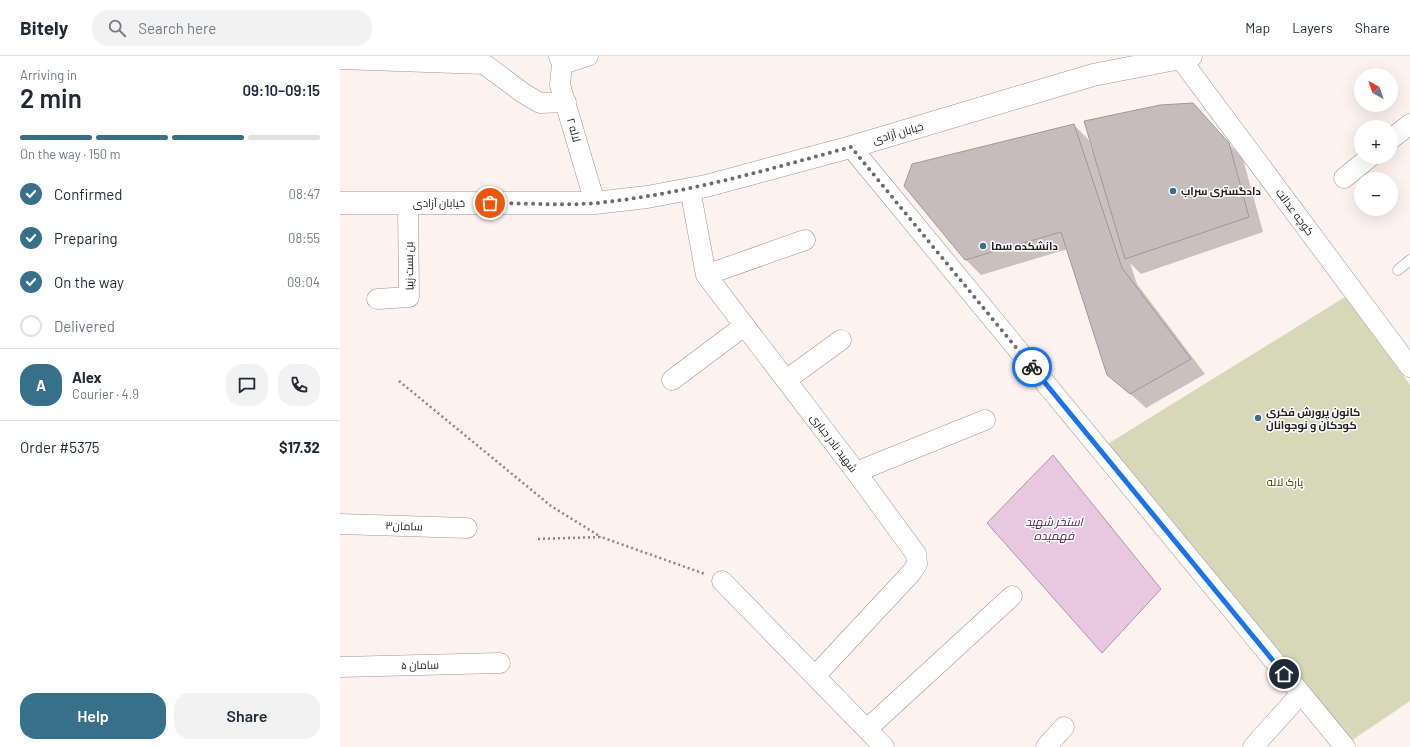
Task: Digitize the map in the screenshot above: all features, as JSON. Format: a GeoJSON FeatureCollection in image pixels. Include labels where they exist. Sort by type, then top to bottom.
{"type":"FeatureCollection","features":[{"type":"Feature","properties":{"kind":"main road","name":"خیابان آزادی"},"geometry":{"type":"LineString","coordinates":[[340,204],[595,203],[690,189],[851,147],[1093,75],[1185,57]]}},
{"type":"Feature","properties":{"kind":"street"},"geometry":{"type":"LineString","coordinates":[[560,60],[588,56]]}},
{"type":"Feature","properties":{"kind":"street","name":"کوچه عدالت"},"geometry":{"type":"LineString","coordinates":[[1185,57],[1410,367]]}},
{"type":"Feature","properties":{"kind":"street"},"geometry":{"type":"LineString","coordinates":[[340,59],[484,64],[523,93],[540,103],[566,102]]}},
{"type":"Feature","properties":{"kind":"street","name":"لاله ۲"},"geometry":{"type":"LineString","coordinates":[[560,60],[560,85],[595,203]]}},
{"type":"Feature","properties":{"kind":"street"},"geometry":{"type":"LineString","coordinates":[[1398,133],[1410,124]]}},
{"type":"Feature","properties":{"kind":"street"},"geometry":{"type":"LineString","coordinates":[[851,147],[1345,747]]}},
{"type":"Feature","properties":{"kind":"street"},"geometry":{"type":"LineString","coordinates":[[1344,178],[1361,164]]}},
{"type":"Feature","properties":{"kind":"street","name":"شهید نادر جباری"},"geometry":{"type":"LineString","coordinates":[[690,189],[706,275],[856,472],[916,554],[917,564],[912,572],[816,675]]}},
{"type":"Feature","properties":{"kind":"street","name":"بن بست زیبا"},"geometry":{"type":"LineString","coordinates":[[377,299],[409,297],[408,203]]}},
{"type":"Feature","properties":{"kind":"street"},"geometry":{"type":"LineString","coordinates":[[706,275],[805,240]]}},
{"type":"Feature","properties":{"kind":"street"},"geometry":{"type":"LineString","coordinates":[[672,380],[744,326]]}},
{"type":"Feature","properties":{"kind":"street"},"geometry":{"type":"LineString","coordinates":[[786,380],[841,340]]}},
{"type":"Feature","properties":{"kind":"street"},"geometry":{"type":"LineString","coordinates":[[856,472],[985,420]]}},
{"type":"Feature","properties":{"kind":"street","name":"سامان۳"},"geometry":{"type":"LineString","coordinates":[[340,524],[467,528]]}},
{"type":"Feature","properties":{"kind":"street"},"geometry":{"type":"LineString","coordinates":[[722,580],[816,675],[884,747]]}},
{"type":"Feature","properties":{"kind":"street"},"geometry":{"type":"LineString","coordinates":[[867,729],[1012,596]]}},
{"type":"Feature","properties":{"kind":"street","name":"سامان ۵"},"geometry":{"type":"LineString","coordinates":[[340,667],[500,663]]}},
{"type":"Feature","properties":{"kind":"street"},"geometry":{"type":"LineString","coordinates":[[1253,747],[1297,698]]}},
{"type":"Feature","properties":{"kind":"street"},"geometry":{"type":"LineString","coordinates":[[1046,747],[1064,726]]}},
{"type":"Feature","properties":{"kind":"lane"},"geometry":{"type":"LineString","coordinates":[[1398,270],[1410,260]]}},
{"type":"Feature","properties":{"kind":"path"},"geometry":{"type":"LineString","coordinates":[[399,381],[551,506],[601,537],[722,580]]}},
{"type":"Feature","properties":{"kind":"path"},"geometry":{"type":"LineString","coordinates":[[538,539],[601,537]]}},
{"type":"Feature","properties":{"kind":"green space","name":"پارک لاله"},"geometry":{"type":"Polygon","coordinates":[[[1345,297],[1410,385],[1410,701],[1342,747],[1101,448],[1345,297]]]}},
{"type":"Feature","properties":{"kind":"water","name":"استخر شهید فهمیده"},"geometry":{"type":"Polygon","coordinates":[[[1053,455],[1161,589],[1102,653],[987,523],[1053,455]]]}},
{"type":"Feature","properties":{"kind":"building","name":"دادگستری سراب"},"geometry":{"type":"Polygon","coordinates":[[[1193,103],[1229,143],[1249,217],[1125,259],[1084,121],[1160,105],[1193,103]]]}},
{"type":"Feature","properties":{"kind":"building","name":"دانشکده سما"},"geometry":{"type":"Polygon","coordinates":[[[1074,124],[1122,268],[1191,359],[1130,394],[1107,375],[1061,232],[965,260],[904,186],[912,164],[1074,124]]]}},
{"type":"Feature","properties":{"kind":"way so far"},"geometry":{"type":"LineString","coordinates":[[490,203],[595,203],[647,196],[706,186],[851,147],[1032,367]]}},
{"type":"Feature","properties":{"kind":"place","name":"دادگستری سراب"},"geometry":{"type":"Point","coordinates":[1173,191]}},
{"type":"Feature","properties":{"kind":"place","name":"دانشکده سما"},"geometry":{"type":"Point","coordinates":[983,246]}},
{"type":"Feature","properties":{"kind":"place","name":"کانون پرورش فکری کودکان و نوجوانان"},"geometry":{"type":"Point","coordinates":[1258,418]}},
{"type":"Feature","properties":{"kind":"route"},"geometry":{"type":"LineString","coordinates":[[1032,367],[1284,674]]}}]}
